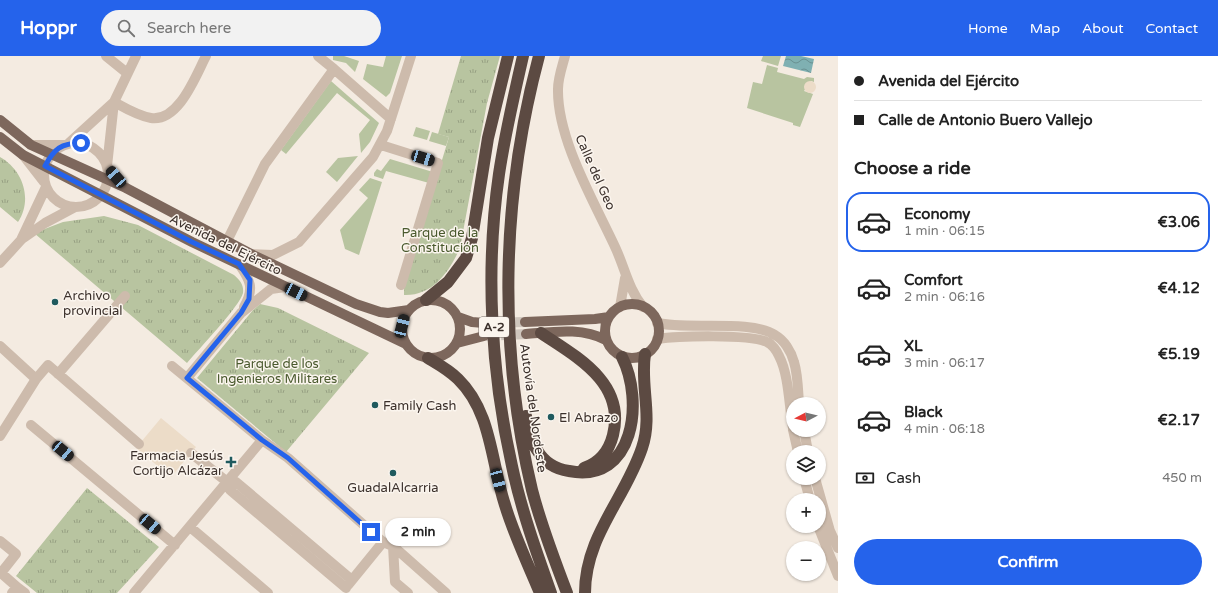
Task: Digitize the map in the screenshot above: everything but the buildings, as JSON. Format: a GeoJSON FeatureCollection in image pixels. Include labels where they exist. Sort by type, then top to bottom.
{"type":"FeatureCollection","features":[{"type":"Feature","properties":{"kind":"highway"},"geometry":{"type":"LineString","coordinates":[[426,300],[448,282],[466,258],[472,238],[488,138],[508,56]]}},
{"type":"Feature","properties":{"kind":"highway","name":"A-2"},"geometry":{"type":"LineString","coordinates":[[523,56],[499,175],[493,241],[493,309],[498,384],[512,466],[527,524],[551,593]]}},
{"type":"Feature","properties":{"kind":"highway","name":"Autovía del Nordeste"},"geometry":{"type":"LineString","coordinates":[[539,56],[525,114],[511,205],[508,282],[510,357],[519,423],[532,491],[567,593]]}},
{"type":"Feature","properties":{"kind":"highway"},"geometry":{"type":"LineString","coordinates":[[525,114],[514,277],[516,331],[521,384],[530,436],[537,450],[548,463],[562,470],[588,473],[602,468],[613,460],[626,442],[632,416],[633,393],[630,374],[622,356]]}},
{"type":"Feature","properties":{"kind":"highway"},"geometry":{"type":"LineString","coordinates":[[541,333],[592,370],[603,383],[612,402],[614,430],[610,446],[594,463],[571,472]]}},
{"type":"Feature","properties":{"kind":"highway"},"geometry":{"type":"LineString","coordinates":[[585,593],[588,562],[596,538],[630,476],[646,434],[648,409],[643,369],[645,354]]}},
{"type":"Feature","properties":{"kind":"highway"},"geometry":{"type":"LineString","coordinates":[[428,358],[458,378],[474,397],[488,436],[504,505],[540,593]]}},
{"type":"Feature","properties":{"kind":"main road","name":"Avenida del Ejército"},"geometry":{"type":"LineString","coordinates":[[0,120],[31,145],[126,188],[251,254],[349,300],[380,312],[388,313],[408,310]]}},
{"type":"Feature","properties":{"kind":"main road","name":"Avenida del Ejército"},"geometry":{"type":"LineString","coordinates":[[0,137],[23,155],[192,242],[406,344]]}},
{"type":"Feature","properties":{"kind":"main road"},"geometry":{"type":"LineString","coordinates":[[426,300],[442,301],[449,305],[458,317],[461,326],[458,343],[442,357],[428,358],[416,354],[406,344],[402,333],[402,326],[408,310],[414,305],[426,300]]}},
{"type":"Feature","properties":{"kind":"main road"},"geometry":{"type":"LineString","coordinates":[[525,322],[595,320],[609,316],[620,307],[635,305],[643,307],[649,311],[657,323],[657,339],[653,348],[638,358],[622,356],[612,350],[606,340],[594,333],[583,331],[526,334]]}},
{"type":"Feature","properties":{"kind":"main road"},"geometry":{"type":"LineString","coordinates":[[606,340],[606,324],[609,316]]}},
{"type":"Feature","properties":{"kind":"main road"},"geometry":{"type":"LineString","coordinates":[[458,317],[472,322],[484,323]]}},
{"type":"Feature","properties":{"kind":"main road"},"geometry":{"type":"LineString","coordinates":[[458,343],[484,336]]}},
{"type":"Feature","properties":{"kind":"street"},"geometry":{"type":"LineString","coordinates":[[106,56],[127,73]]}},
{"type":"Feature","properties":{"kind":"street"},"geometry":{"type":"LineString","coordinates":[[90,204],[101,195],[108,180],[107,166],[114,102],[136,56]]}},
{"type":"Feature","properties":{"kind":"street"},"geometry":{"type":"LineString","coordinates":[[114,102],[140,115],[153,118],[167,114],[179,106],[206,56]]}},
{"type":"Feature","properties":{"kind":"street"},"geometry":{"type":"LineString","coordinates":[[318,56],[391,119]]}},
{"type":"Feature","properties":{"kind":"street"},"geometry":{"type":"LineString","coordinates":[[251,254],[273,255],[300,242],[365,167],[380,145],[391,119],[411,56]]}},
{"type":"Feature","properties":{"kind":"street","name":"Calle del Geo"},"geometry":{"type":"LineString","coordinates":[[565,56],[558,88],[566,138],[626,272],[631,289],[643,307]]}},
{"type":"Feature","properties":{"kind":"street"},"geometry":{"type":"LineString","coordinates":[[227,241],[265,164],[337,72]]}},
{"type":"Feature","properties":{"kind":"street"},"geometry":{"type":"LineString","coordinates":[[21,240],[45,185],[45,166],[52,154],[67,144],[114,102]]}},
{"type":"Feature","properties":{"kind":"street"},"geometry":{"type":"LineString","coordinates":[[31,145],[81,143],[91,147],[102,157],[107,166],[126,188]]}},
{"type":"Feature","properties":{"kind":"street"},"geometry":{"type":"LineString","coordinates":[[380,145],[438,163],[401,284]]}},
{"type":"Feature","properties":{"kind":"street"},"geometry":{"type":"LineString","coordinates":[[23,155],[52,197],[63,205],[75,207]]}},
{"type":"Feature","properties":{"kind":"street"},"geometry":{"type":"LineString","coordinates":[[0,263],[21,240],[45,223],[75,207],[115,202]]}},
{"type":"Feature","properties":{"kind":"street"},"geometry":{"type":"LineString","coordinates":[[187,378],[241,313],[249,299],[251,289],[250,280],[239,264]]}},
{"type":"Feature","properties":{"kind":"street"},"geometry":{"type":"LineString","coordinates":[[620,307],[626,272]]}},
{"type":"Feature","properties":{"kind":"street"},"geometry":{"type":"LineString","coordinates":[[241,313],[271,289],[285,287]]}},
{"type":"Feature","properties":{"kind":"street"},"geometry":{"type":"LineString","coordinates":[[58,374],[125,296]]}},
{"type":"Feature","properties":{"kind":"street"},"geometry":{"type":"LineString","coordinates":[[657,323],[676,327],[754,327],[774,334],[788,348],[794,362],[798,397]]}},
{"type":"Feature","properties":{"kind":"street"},"geometry":{"type":"LineString","coordinates":[[657,339],[676,337],[752,338],[769,343],[779,354],[784,365],[788,397]]}},
{"type":"Feature","properties":{"kind":"street"},"geometry":{"type":"LineString","coordinates":[[0,346],[36,379]]}},
{"type":"Feature","properties":{"kind":"street"},"geometry":{"type":"LineString","coordinates":[[0,436],[36,379],[48,364],[139,444]]}},
{"type":"Feature","properties":{"kind":"street"},"geometry":{"type":"LineString","coordinates":[[172,366],[262,440],[288,458],[383,542],[393,546],[446,593]]}},
{"type":"Feature","properties":{"kind":"street"},"geometry":{"type":"LineString","coordinates":[[31,425],[175,544]]}},
{"type":"Feature","properties":{"kind":"street"},"geometry":{"type":"LineString","coordinates":[[134,593],[175,544],[230,484],[262,440]]}},
{"type":"Feature","properties":{"kind":"street"},"geometry":{"type":"LineString","coordinates":[[191,452],[230,484]]}},
{"type":"Feature","properties":{"kind":"street"},"geometry":{"type":"LineString","coordinates":[[230,484],[230,490],[346,587],[383,542]]}},
{"type":"Feature","properties":{"kind":"street"},"geometry":{"type":"LineString","coordinates":[[816,485],[830,531],[838,548]]}},
{"type":"Feature","properties":{"kind":"street"},"geometry":{"type":"LineString","coordinates":[[190,527],[268,593]]}},
{"type":"Feature","properties":{"kind":"street"},"geometry":{"type":"LineString","coordinates":[[821,533],[838,576]]}},
{"type":"Feature","properties":{"kind":"street"},"geometry":{"type":"LineString","coordinates":[[0,541],[16,554],[0,572],[18,591]]}},
{"type":"Feature","properties":{"kind":"street"},"geometry":{"type":"LineString","coordinates":[[393,546],[395,582],[408,593]]}},
{"type":"Feature","properties":{"kind":"green space"},"geometry":{"type":"Polygon","coordinates":[[[333,56],[344,56],[359,61],[355,72],[346,63],[333,60],[333,56]]]}},
{"type":"Feature","properties":{"kind":"green space"},"geometry":{"type":"Polygon","coordinates":[[[386,56],[402,56],[390,93],[386,97],[363,79],[367,64],[383,67],[386,56]]]}},
{"type":"Feature","properties":{"kind":"green space","name":"Parque de la Constitución"},"geometry":{"type":"Polygon","coordinates":[[[461,56],[500,56],[487,103],[460,248],[451,266],[432,287],[414,294],[404,295],[404,285],[449,137],[438,134],[461,56]]]}},
{"type":"Feature","properties":{"kind":"green space"},"geometry":{"type":"Polygon","coordinates":[[[763,56],[781,56],[778,66],[761,61],[763,56]]]}},
{"type":"Feature","properties":{"kind":"green space"},"geometry":{"type":"Polygon","coordinates":[[[767,65],[778,68],[777,72],[804,79],[807,77],[814,78],[814,82],[811,81],[804,91],[813,94],[800,127],[793,125],[793,123],[747,108],[753,82],[762,84],[767,65]]]}},
{"type":"Feature","properties":{"kind":"green space"},"geometry":{"type":"Polygon","coordinates":[[[331,81],[379,123],[370,142],[361,153],[359,134],[370,120],[337,93],[286,154],[281,150],[331,81]]]}},
{"type":"Feature","properties":{"kind":"green space"},"geometry":{"type":"Polygon","coordinates":[[[416,127],[430,131],[427,140],[413,136],[416,127]]]}},
{"type":"Feature","properties":{"kind":"green space"},"geometry":{"type":"Polygon","coordinates":[[[432,132],[449,137],[446,146],[429,141],[432,132]]]}},
{"type":"Feature","properties":{"kind":"green space"},"geometry":{"type":"Polygon","coordinates":[[[358,156],[337,182],[326,172],[338,158],[358,156]]]}},
{"type":"Feature","properties":{"kind":"green space"},"geometry":{"type":"Polygon","coordinates":[[[0,157],[15,169],[23,186],[25,204],[18,222],[0,207],[0,157]]]}},
{"type":"Feature","properties":{"kind":"green space"},"geometry":{"type":"Polygon","coordinates":[[[390,159],[433,172],[429,183],[386,171],[383,179],[374,176],[377,169],[381,171],[390,159]]]}},
{"type":"Feature","properties":{"kind":"green space"},"geometry":{"type":"Polygon","coordinates":[[[370,178],[382,182],[359,255],[345,249],[340,230],[368,198],[359,190],[370,178]]]}},
{"type":"Feature","properties":{"kind":"green space","name":"Parque de los Ingenieros Militares"},"geometry":{"type":"Polygon","coordinates":[[[104,216],[138,225],[234,275],[241,283],[243,293],[235,308],[187,363],[34,233],[63,222],[104,216]]]}},
{"type":"Feature","properties":{"kind":"green space","name":"Parque de los Ingenieros Militares"},"geometry":{"type":"Polygon","coordinates":[[[260,304],[278,308],[369,353],[286,452],[197,378],[253,310],[260,304]]]}},
{"type":"Feature","properties":{"kind":"green space"},"geometry":{"type":"Polygon","coordinates":[[[87,488],[159,547],[117,593],[37,593],[16,576],[87,488]]]}},
{"type":"Feature","properties":{"kind":"shaded area"},"geometry":{"type":"Polygon","coordinates":[[[812,81],[815,82],[815,92],[808,93],[805,92],[804,85],[805,82],[812,81]]]}},
{"type":"Feature","properties":{"kind":"shaded area"},"geometry":{"type":"Polygon","coordinates":[[[161,418],[196,447],[171,477],[136,448],[161,418]]]}},
{"type":"Feature","properties":{"kind":"water"},"geometry":{"type":"Polygon","coordinates":[[[786,56],[801,56],[814,59],[811,73],[783,66],[786,56]]]}},
{"type":"Feature","properties":{"kind":"tunnel"},"geometry":{"type":"LineString","coordinates":[[485,323],[525,322]]}},
{"type":"Feature","properties":{"kind":"tunnel"},"geometry":{"type":"LineString","coordinates":[[486,336],[526,334]]}},
{"type":"Feature","properties":{"kind":"place","name":"Archivo provincial"},"geometry":{"type":"Point","coordinates":[55,302]}},
{"type":"Feature","properties":{"kind":"place","name":"Family Cash"},"geometry":{"type":"Point","coordinates":[375,405]}},
{"type":"Feature","properties":{"kind":"place","name":"El Abrazo"},"geometry":{"type":"Point","coordinates":[551,417]}},
{"type":"Feature","properties":{"kind":"place","name":"Farmacia Jesús Cortijo Alcázar"},"geometry":{"type":"Point","coordinates":[231,462]}},
{"type":"Feature","properties":{"kind":"place","name":"GuadalAlcarria"},"geometry":{"type":"Point","coordinates":[393,473]}},
{"type":"Feature","properties":{"kind":"route"},"geometry":{"type":"LineString","coordinates":[[81,143],[69,143],[64,145],[52,154],[45,166],[192,242],[239,264],[250,280],[251,289],[249,299],[241,313],[187,378],[262,440],[288,458],[371,532]]}}]}
